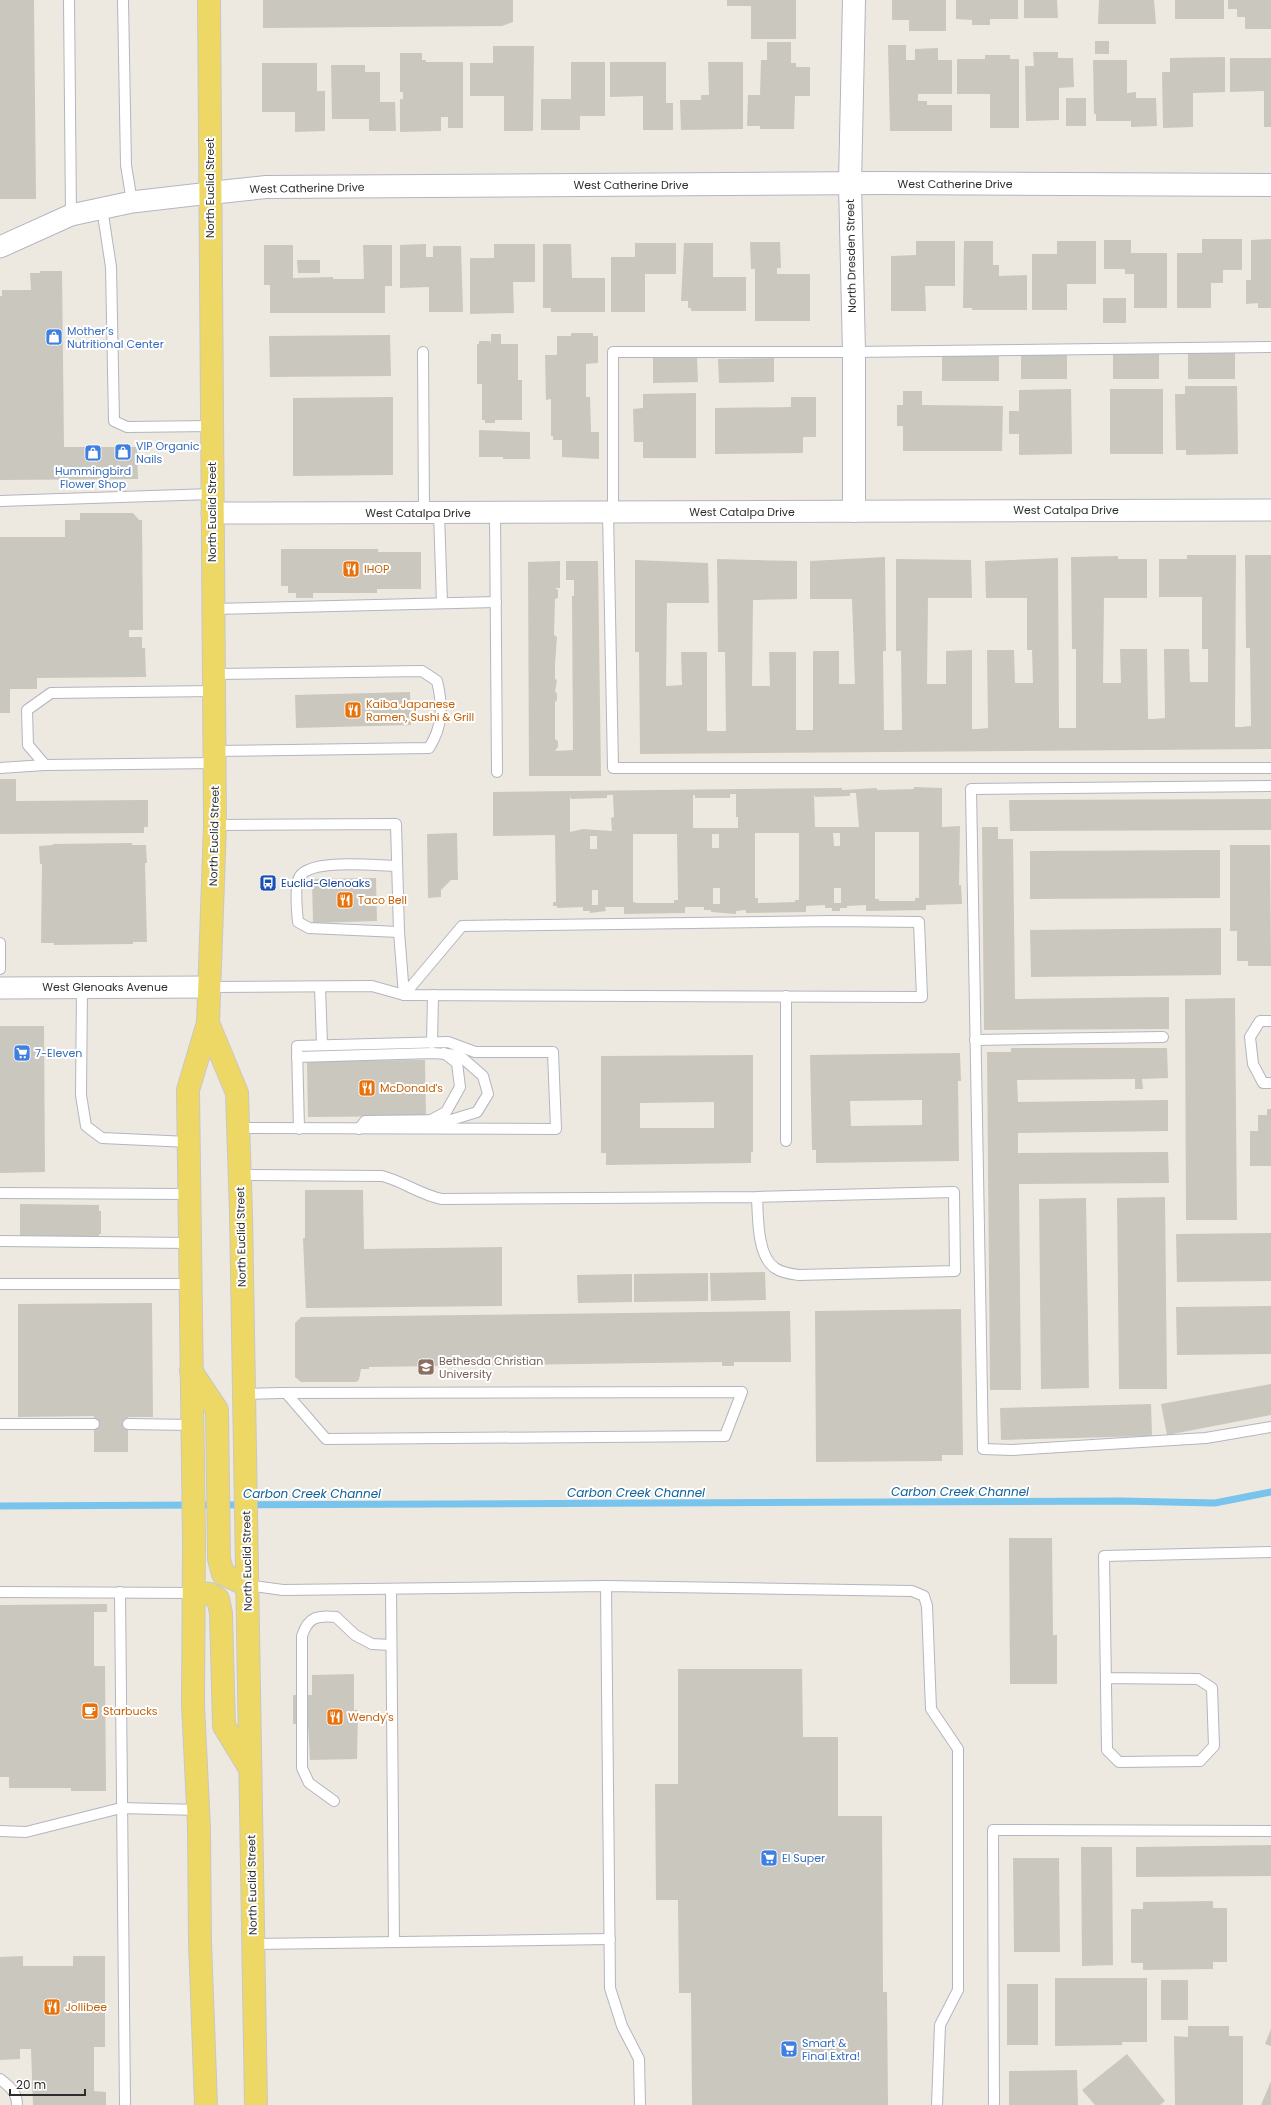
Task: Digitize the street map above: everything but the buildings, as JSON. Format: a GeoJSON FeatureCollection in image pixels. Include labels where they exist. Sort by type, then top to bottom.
{"type":"FeatureCollection","features":[{"type":"Feature","properties":{"kind":"main road","name":"North Euclid Street"},"geometry":{"type":"LineString","coordinates":[[206,2105],[200,1942],[199,1810],[194,1705],[194,1542],[188,1090],[208,1023],[215,825],[209,0]]}},
{"type":"Feature","properties":{"kind":"main road","name":"North Euclid Street"},"geometry":{"type":"LineString","coordinates":[[208,1023],[237,1093],[240,1175],[256,2105]]}},
{"type":"Feature","properties":{"kind":"main road"},"geometry":{"type":"LineString","coordinates":[[191,1371],[217,1410],[219,1559],[223,1574],[247,1585]]}},
{"type":"Feature","properties":{"kind":"main road"},"geometry":{"type":"LineString","coordinates":[[194,1593],[210,1594],[218,1599],[221,1613],[224,1726],[249,1767]]}},
{"type":"Feature","properties":{"kind":"street","name":"North Dresden Street"},"geometry":{"type":"LineString","coordinates":[[854,0],[850,184],[854,352],[854,511]]}},
{"type":"Feature","properties":{"kind":"street","name":"West Catherine Drive"},"geometry":{"type":"LineString","coordinates":[[0,247],[71,215],[102,208],[132,202],[266,187],[850,184],[1271,185]]}},
{"type":"Feature","properties":{"kind":"street","name":"West Catalpa Drive"},"geometry":{"type":"LineString","coordinates":[[212,504],[431,513],[1271,510]]}},
{"type":"Feature","properties":{"kind":"street","name":"West Glenoaks Avenue"},"geometry":{"type":"LineString","coordinates":[[0,988],[209,987]]}},
{"type":"Feature","properties":{"kind":"lane"},"geometry":{"type":"LineString","coordinates":[[69,0],[71,215]]}},
{"type":"Feature","properties":{"kind":"lane"},"geometry":{"type":"LineString","coordinates":[[123,0],[126,165],[132,202]]}},
{"type":"Feature","properties":{"kind":"lane"},"geometry":{"type":"LineString","coordinates":[[102,208],[111,267],[114,421],[127,427],[212,426]]}},
{"type":"Feature","properties":{"kind":"lane"},"geometry":{"type":"LineString","coordinates":[[1271,347],[854,352],[613,352],[610,512],[613,768],[1271,768]]}},
{"type":"Feature","properties":{"kind":"lane"},"geometry":{"type":"LineString","coordinates":[[423,352],[431,513],[442,603]]}},
{"type":"Feature","properties":{"kind":"lane"},"geometry":{"type":"LineString","coordinates":[[0,501],[212,504]]}},
{"type":"Feature","properties":{"kind":"lane"},"geometry":{"type":"LineString","coordinates":[[495,513],[497,772]]}},
{"type":"Feature","properties":{"kind":"lane"},"geometry":{"type":"LineString","coordinates":[[213,609],[496,602]]}},
{"type":"Feature","properties":{"kind":"lane"},"geometry":{"type":"LineString","coordinates":[[0,768],[429,748],[438,733],[441,697],[437,681],[422,671],[214,682],[51,693],[27,710],[28,745],[45,765]]}},
{"type":"Feature","properties":{"kind":"lane"},"geometry":{"type":"LineString","coordinates":[[1271,786],[971,789],[983,1449],[1012,1450],[1206,1438],[1271,1427]]}},
{"type":"Feature","properties":{"kind":"lane"},"geometry":{"type":"LineString","coordinates":[[215,825],[396,824],[399,932],[404,995]]}},
{"type":"Feature","properties":{"kind":"lane"},"geometry":{"type":"LineString","coordinates":[[397,866],[338,865],[306,870],[299,877],[296,908],[298,922],[309,928],[399,932]]}},
{"type":"Feature","properties":{"kind":"lane"},"geometry":{"type":"LineString","coordinates":[[209,987],[372,986],[404,995],[922,997],[919,922],[834,921],[462,926],[404,995]]}},
{"type":"Feature","properties":{"kind":"lane"},"geometry":{"type":"LineString","coordinates":[[0,942],[0,968]]}},
{"type":"Feature","properties":{"kind":"lane"},"geometry":{"type":"LineString","coordinates":[[320,987],[322,1044]]}},
{"type":"Feature","properties":{"kind":"lane"},"geometry":{"type":"LineString","coordinates":[[82,988],[81,1095],[86,1126],[102,1138],[189,1142]]}},
{"type":"Feature","properties":{"kind":"lane"},"geometry":{"type":"LineString","coordinates":[[432,1043],[433,995]]}},
{"type":"Feature","properties":{"kind":"lane"},"geometry":{"type":"LineString","coordinates":[[786,996],[786,1141]]}},
{"type":"Feature","properties":{"kind":"lane"},"geometry":{"type":"LineString","coordinates":[[1271,1021],[1260,1021],[1250,1037],[1253,1064],[1263,1083],[1271,1083]]}},
{"type":"Feature","properties":{"kind":"lane"},"geometry":{"type":"LineString","coordinates":[[975,1040],[1163,1037]]}},
{"type":"Feature","properties":{"kind":"lane"},"geometry":{"type":"LineString","coordinates":[[238,1128],[359,1129],[556,1128],[553,1052],[474,1052],[448,1042],[322,1044],[297,1046],[299,1128]]}},
{"type":"Feature","properties":{"kind":"lane"},"geometry":{"type":"LineString","coordinates":[[429,1121],[446,1112],[460,1088],[456,1063],[444,1054]]}},
{"type":"Feature","properties":{"kind":"lane"},"geometry":{"type":"LineString","coordinates":[[297,1057],[459,1055],[483,1076],[488,1094],[477,1112],[451,1120],[365,1121],[359,1129]]}},
{"type":"Feature","properties":{"kind":"lane"},"geometry":{"type":"LineString","coordinates":[[240,1175],[382,1176],[394,1179],[428,1196],[442,1199],[757,1197],[954,1192],[955,1271],[799,1275],[784,1272],[774,1268],[766,1259],[759,1229],[757,1197]]}},
{"type":"Feature","properties":{"kind":"lane"},"geometry":{"type":"LineString","coordinates":[[0,1193],[189,1194]]}},
{"type":"Feature","properties":{"kind":"lane"},"geometry":{"type":"LineString","coordinates":[[0,1241],[190,1243]]}},
{"type":"Feature","properties":{"kind":"lane"},"geometry":{"type":"LineString","coordinates":[[0,1284],[191,1284]]}},
{"type":"Feature","properties":{"kind":"lane"},"geometry":{"type":"LineString","coordinates":[[244,1394],[742,1392],[725,1436],[334,1439],[326,1439],[287,1394]]}},
{"type":"Feature","properties":{"kind":"lane"},"geometry":{"type":"LineString","coordinates":[[0,1424],[94,1424]]}},
{"type":"Feature","properties":{"kind":"lane"},"geometry":{"type":"LineString","coordinates":[[128,1424],[192,1425]]}},
{"type":"Feature","properties":{"kind":"lane"},"geometry":{"type":"LineString","coordinates":[[1106,1678],[1198,1679],[1212,1688],[1214,1746],[1200,1761],[1119,1762],[1107,1750],[1104,1556],[1271,1552]]}},
{"type":"Feature","properties":{"kind":"lane"},"geometry":{"type":"LineString","coordinates":[[247,1585],[283,1590],[606,1586],[912,1591],[924,1596],[927,1606],[931,1709],[958,1749],[958,1990],[940,2024],[937,2105]]}},
{"type":"Feature","properties":{"kind":"lane"},"geometry":{"type":"LineString","coordinates":[[606,1586],[610,1988],[622,2026],[639,2058],[640,2105]]}},
{"type":"Feature","properties":{"kind":"lane"},"geometry":{"type":"LineString","coordinates":[[391,1589],[394,1942]]}},
{"type":"Feature","properties":{"kind":"lane"},"geometry":{"type":"LineString","coordinates":[[0,1592],[194,1593]]}},
{"type":"Feature","properties":{"kind":"lane"},"geometry":{"type":"LineString","coordinates":[[120,1592],[124,2105]]}},
{"type":"Feature","properties":{"kind":"lane"},"geometry":{"type":"LineString","coordinates":[[334,1801],[309,1783],[302,1768],[302,1636],[306,1624],[315,1618],[325,1616],[336,1617],[356,1635],[372,1644],[392,1645]]}},
{"type":"Feature","properties":{"kind":"lane"},"geometry":{"type":"LineString","coordinates":[[0,1831],[26,1832],[121,1808],[199,1810]]}},
{"type":"Feature","properties":{"kind":"lane"},"geometry":{"type":"LineString","coordinates":[[994,2105],[993,1830],[1271,1831]]}},
{"type":"Feature","properties":{"kind":"lane"},"geometry":{"type":"LineString","coordinates":[[253,1944],[610,1940]]}},
{"type":"Feature","properties":{"kind":"lane"},"geometry":{"type":"LineString","coordinates":[[0,2079],[11,2088],[17,2097],[17,2105]]}},
{"type":"Feature","properties":{"kind":"waterway","name":"Carbon Creek Channel"},"geometry":{"type":"LineString","coordinates":[[0,1506],[1121,1501],[1215,1503],[1271,1492]]}},
{"type":"Feature","properties":{"kind":"place","name":"Mother’s Nutritional Center"},"geometry":{"type":"Point","coordinates":[54,337]}},
{"type":"Feature","properties":{"kind":"place","name":"VIP Organic Nails"},"geometry":{"type":"Point","coordinates":[123,452]}},
{"type":"Feature","properties":{"kind":"place","name":"Hummingbird Flower Shop"},"geometry":{"type":"Point","coordinates":[93,453]}},
{"type":"Feature","properties":{"kind":"place","name":"IHOP"},"geometry":{"type":"Point","coordinates":[351,569]}},
{"type":"Feature","properties":{"kind":"place","name":"Kaiba Japanese Ramen, Sushi & Grill"},"geometry":{"type":"Point","coordinates":[353,710]}},
{"type":"Feature","properties":{"kind":"place","name":"Euclid-Glenoaks"},"geometry":{"type":"Point","coordinates":[268,883]}},
{"type":"Feature","properties":{"kind":"place","name":"Taco Bell"},"geometry":{"type":"Point","coordinates":[345,900]}},
{"type":"Feature","properties":{"kind":"place","name":"7-Eleven"},"geometry":{"type":"Point","coordinates":[22,1053]}},
{"type":"Feature","properties":{"kind":"place","name":"McDonald's"},"geometry":{"type":"Point","coordinates":[367,1088]}},
{"type":"Feature","properties":{"kind":"place","name":"Bethesda Christian University"},"geometry":{"type":"Point","coordinates":[426,1367]}},
{"type":"Feature","properties":{"kind":"place","name":"Starbucks"},"geometry":{"type":"Point","coordinates":[90,1711]}},
{"type":"Feature","properties":{"kind":"place","name":"Wendy's"},"geometry":{"type":"Point","coordinates":[335,1717]}},
{"type":"Feature","properties":{"kind":"place","name":"El Super"},"geometry":{"type":"Point","coordinates":[769,1858]}},
{"type":"Feature","properties":{"kind":"place","name":"Jollibee"},"geometry":{"type":"Point","coordinates":[52,2007]}},
{"type":"Feature","properties":{"kind":"place","name":"Smart & Final Extra!"},"geometry":{"type":"Point","coordinates":[789,2049]}}]}
